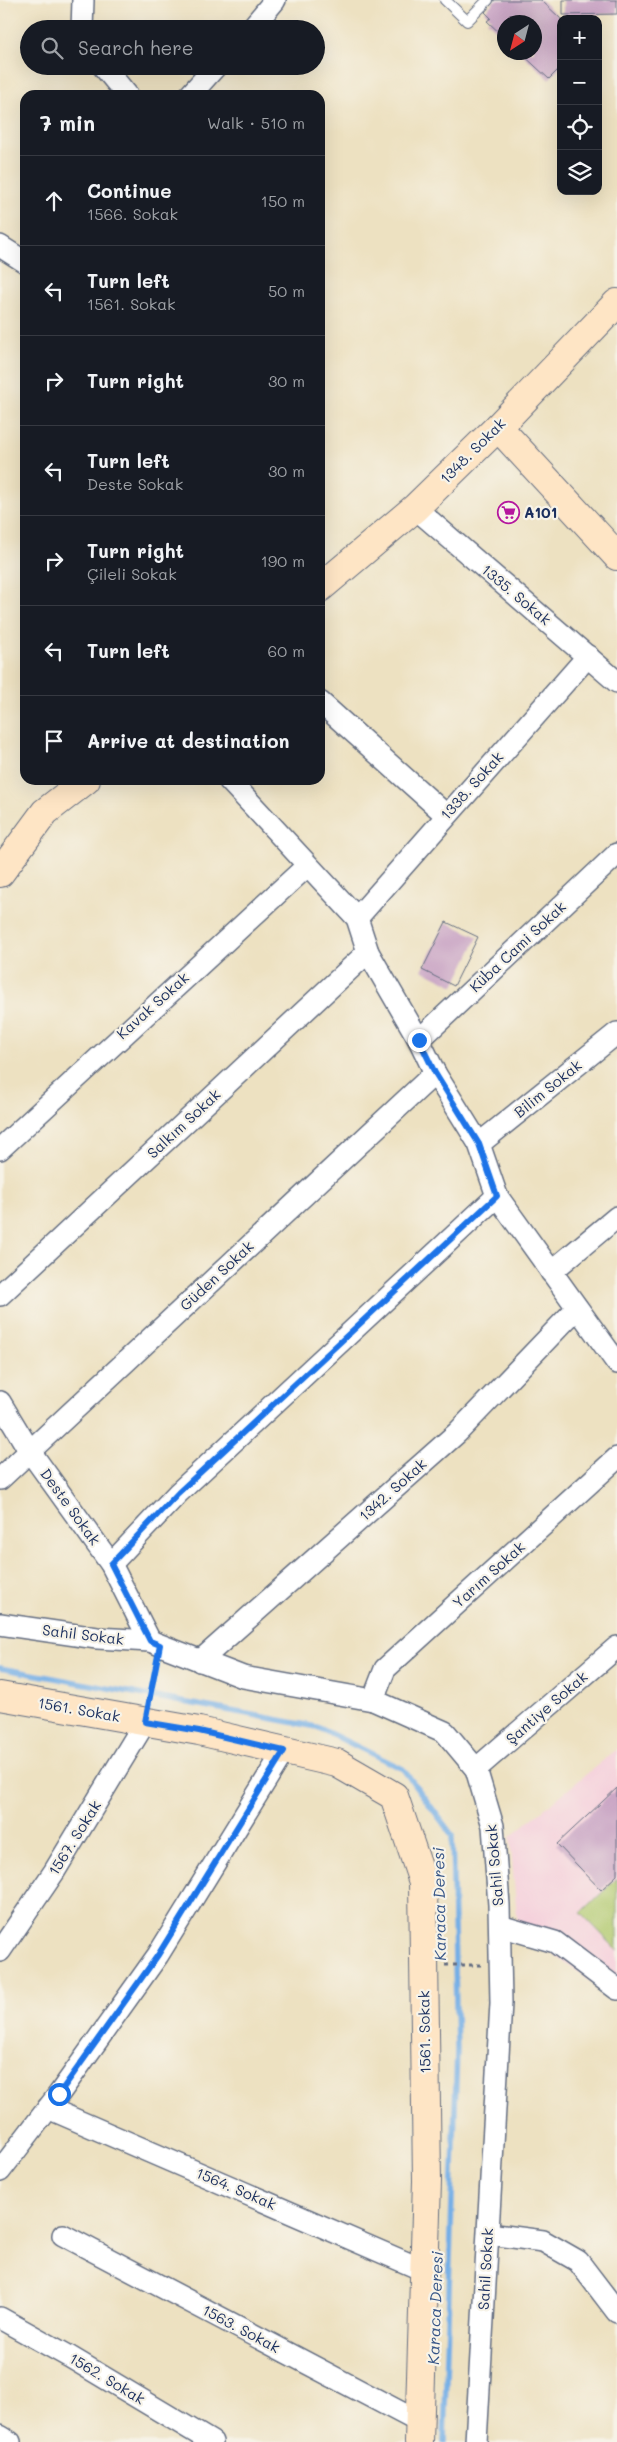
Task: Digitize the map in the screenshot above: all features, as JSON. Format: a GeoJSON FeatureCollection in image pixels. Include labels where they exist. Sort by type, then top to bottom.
{"type":"FeatureCollection","features":[{"type":"Feature","properties":{"kind":"street"},"geometry":{"type":"LineString","coordinates":[[82,20],[83,0]]}},
{"type":"Feature","properties":{"kind":"street"},"geometry":{"type":"LineString","coordinates":[[258,20],[275,0]]}},
{"type":"Feature","properties":{"kind":"street"},"geometry":{"type":"LineString","coordinates":[[110,75],[123,90]]}},
{"type":"Feature","properties":{"kind":"street"},"geometry":{"type":"LineString","coordinates":[[194,90],[208,75]]}},
{"type":"Feature","properties":{"kind":"street"},"geometry":{"type":"LineString","coordinates":[[0,246],[20,259]]}},
{"type":"Feature","properties":{"kind":"street","name":"1348. Sokak"},"geometry":{"type":"LineString","coordinates":[[325,577],[415,508],[498,427],[617,303]]}},
{"type":"Feature","properties":{"kind":"street"},"geometry":{"type":"LineString","coordinates":[[498,427],[617,556]]}},
{"type":"Feature","properties":{"kind":"street","name":"1335. Sokak"},"geometry":{"type":"LineString","coordinates":[[415,508],[617,682]]}},
{"type":"Feature","properties":{"kind":"street","name":"1338. Sokak"},"geometry":{"type":"LineString","coordinates":[[357,918],[588,656]]}},
{"type":"Feature","properties":{"kind":"street"},"geometry":{"type":"LineString","coordinates":[[325,706],[446,815]]}},
{"type":"Feature","properties":{"kind":"street"},"geometry":{"type":"LineString","coordinates":[[0,873],[46,812],[80,785]]}},
{"type":"Feature","properties":{"kind":"street"},"geometry":{"type":"LineString","coordinates":[[234,785],[357,918],[368,952],[419,1040],[435,1073],[479,1144],[497,1196],[617,1363]]}},
{"type":"Feature","properties":{"kind":"street","name":"Küba Cami Sokak"},"geometry":{"type":"LineString","coordinates":[[419,1040],[617,854]]}},
{"type":"Feature","properties":{"kind":"street","name":"Kavak Sokak"},"geometry":{"type":"LineString","coordinates":[[0,1148],[307,866]]}},
{"type":"Feature","properties":{"kind":"street","name":"Salkım Sokak"},"geometry":{"type":"LineString","coordinates":[[0,1295],[368,952]]}},
{"type":"Feature","properties":{"kind":"street","name":"Bilim Sokak"},"geometry":{"type":"LineString","coordinates":[[479,1144],[617,1033]]}},
{"type":"Feature","properties":{"kind":"street","name":"Güden Sokak"},"geometry":{"type":"LineString","coordinates":[[0,1479],[435,1073]]}},
{"type":"Feature","properties":{"kind":"street"},"geometry":{"type":"LineString","coordinates":[[111,1564],[178,1493],[497,1196]]}},
{"type":"Feature","properties":{"kind":"street"},"geometry":{"type":"LineString","coordinates":[[550,1272],[617,1217]]}},
{"type":"Feature","properties":{"kind":"street","name":"1342. Sokak"},"geometry":{"type":"LineString","coordinates":[[200,1661],[457,1433],[577,1308]]}},
{"type":"Feature","properties":{"kind":"street","name":"Deste Sokak"},"geometry":{"type":"LineString","coordinates":[[0,1402],[29,1450],[111,1564],[155,1643]]}},
{"type":"Feature","properties":{"kind":"street","name":"Yarım Sokak"},"geometry":{"type":"LineString","coordinates":[[373,1700],[385,1669],[617,1458]]}},
{"type":"Feature","properties":{"kind":"street","name":"Sahil Sokak"},"geometry":{"type":"LineString","coordinates":[[0,1624],[98,1638],[155,1643],[244,1677],[373,1700],[446,1732],[476,1769],[493,1826],[500,1926],[501,2003],[476,2442]]}},
{"type":"Feature","properties":{"kind":"street","name":"Şantiye Sokak"},"geometry":{"type":"LineString","coordinates":[[476,1769],[617,1647]]}},
{"type":"Feature","properties":{"kind":"street","name":"1561. Sokak"},"geometry":{"type":"LineString","coordinates":[[2,1700],[199,1731],[337,1763],[394,1796],[423,1882],[427,2181],[419,2432]]}},
{"type":"Feature","properties":{"kind":"street","name":"1567. Sokak"},"geometry":{"type":"LineString","coordinates":[[0,1951],[54,1872],[145,1722]]}},
{"type":"Feature","properties":{"kind":"street"},"geometry":{"type":"LineString","coordinates":[[3,2162],[48,2108],[158,1955],[284,1751]]}},
{"type":"Feature","properties":{"kind":"street"},"geometry":{"type":"LineString","coordinates":[[500,1926],[555,1942],[617,1989]]}},
{"type":"Feature","properties":{"kind":"street","name":"1564. Sokak"},"geometry":{"type":"LineString","coordinates":[[48,2108],[423,2270]]}},
{"type":"Feature","properties":{"kind":"street"},"geometry":{"type":"LineString","coordinates":[[489,2234],[544,2241],[578,2260],[617,2312]]}},
{"type":"Feature","properties":{"kind":"street","name":"1563. Sokak"},"geometry":{"type":"LineString","coordinates":[[64,2235],[419,2432]]}},
{"type":"Feature","properties":{"kind":"street","name":"1562. Sokak"},"geometry":{"type":"LineString","coordinates":[[0,2318],[70,2357],[212,2442]]}},
{"type":"Feature","properties":{"kind":"street"},"geometry":{"type":"LineString","coordinates":[[0,2436],[10,2442]]}},
{"type":"Feature","properties":{"kind":"lane"},"geometry":{"type":"LineString","coordinates":[[445,0],[467,21],[488,0]]}},
{"type":"Feature","properties":{"kind":"path"},"geometry":{"type":"LineString","coordinates":[[145,1722],[155,1643]]}},
{"type":"Feature","properties":{"kind":"path"},"geometry":{"type":"LineString","coordinates":[[424,1965],[500,1966]]}},
{"type":"Feature","properties":{"kind":"shaded area"},"geometry":{"type":"Polygon","coordinates":[[[617,1749],[617,2001],[518,1927],[510,1837],[617,1749]]]}},
{"type":"Feature","properties":{"kind":"green space"},"geometry":{"type":"Polygon","coordinates":[[[617,1878],[617,1950],[581,1913],[617,1878]]]}},
{"type":"Feature","properties":{"kind":"building"},"geometry":{"type":"Polygon","coordinates":[[[495,0],[541,0],[557,15],[557,71],[549,79],[529,60],[542,60],[542,15],[497,15],[497,30],[487,21],[491,18],[485,12],[495,0]]]}},
{"type":"Feature","properties":{"kind":"building"},"geometry":{"type":"Polygon","coordinates":[[[563,0],[617,0],[617,14],[563,15],[563,0]]]}},
{"type":"Feature","properties":{"kind":"building"},"geometry":{"type":"Polygon","coordinates":[[[446,922],[478,937],[454,986],[422,970],[446,922]]]}},
{"type":"Feature","properties":{"kind":"building"},"geometry":{"type":"Polygon","coordinates":[[[617,1788],[617,1875],[601,1890],[557,1844],[617,1788]]]}},
{"type":"Feature","properties":{"kind":"waterway","name":"Karaca Deresi"},"geometry":{"type":"LineString","coordinates":[[0,1668],[317,1727],[403,1769],[452,1835],[457,2050],[444,2442]]}},
{"type":"Feature","properties":{"kind":"place","name":"A101"},"geometry":{"type":"Point","coordinates":[508,513]}},
{"type":"Feature","properties":{"kind":"route"},"geometry":{"type":"LineString","coordinates":[[59,2094],[158,1955],[284,1751],[199,1731],[145,1722],[160,1645],[150,1641],[111,1564],[178,1493],[497,1196],[479,1144],[435,1073],[419,1040]]}}]}
